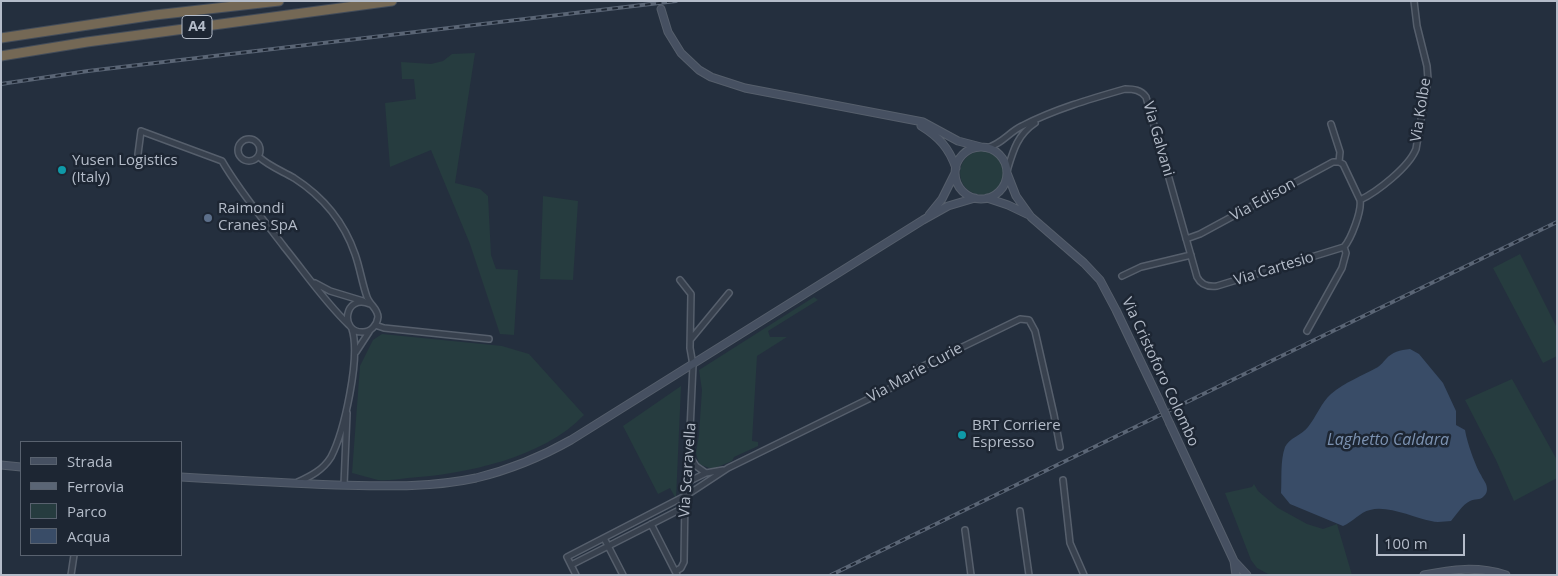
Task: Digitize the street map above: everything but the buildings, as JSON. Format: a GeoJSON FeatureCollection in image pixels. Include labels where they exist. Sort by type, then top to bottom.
{"type":"FeatureCollection","features":[{"type":"Feature","properties":{"kind":"highway","name":"A4"},"geometry":{"type":"LineString","coordinates":[[1,38],[155,15],[279,1]]}},
{"type":"Feature","properties":{"kind":"highway","name":"A4"},"geometry":{"type":"LineString","coordinates":[[1,56],[87,42],[392,1]]}},
{"type":"Feature","properties":{"kind":"street","name":"Via Kolbe"},"geometry":{"type":"LineString","coordinates":[[1360,200],[1372,193],[1405,166],[1414,153],[1417,144],[1428,79],[1414,1]]}},
{"type":"Feature","properties":{"kind":"street"},"geometry":{"type":"LineString","coordinates":[[182,477],[295,484],[427,485],[466,480],[530,461],[571,440],[924,220],[948,206],[975,198],[987,198],[1001,189],[1005,182],[1007,172],[1005,163],[994,151],[958,141],[923,122],[745,88],[711,77],[699,70],[681,53],[668,32],[661,9]]}},
{"type":"Feature","properties":{"kind":"street","name":"Via Galvani"},"geometry":{"type":"LineString","coordinates":[[984,147],[999,143],[1021,126],[1083,102],[1125,89],[1141,91],[1146,97],[1197,277],[1204,285]]}},
{"type":"Feature","properties":{"kind":"street","name":"Via Galvani"},"geometry":{"type":"LineString","coordinates":[[1007,172],[1014,148],[1020,136],[1044,117]]}},
{"type":"Feature","properties":{"kind":"street"},"geometry":{"type":"LineString","coordinates":[[915,120],[946,146],[956,170],[956,180],[967,194],[975,198]]}},
{"type":"Feature","properties":{"kind":"street"},"geometry":{"type":"LineString","coordinates":[[1307,331],[1342,268],[1346,253],[1344,247],[1348,242],[1360,210],[1360,200],[1343,164],[1339,162],[1340,152],[1331,124]]}},
{"type":"Feature","properties":{"kind":"street"},"geometry":{"type":"LineString","coordinates":[[138,154],[141,131],[222,161],[239,188],[331,306],[351,327],[362,332],[371,330]]}},
{"type":"Feature","properties":{"kind":"street"},"geometry":{"type":"LineString","coordinates":[[247,138],[255,140],[261,149],[258,156],[252,161],[242,159],[238,149],[240,142],[247,138]]}},
{"type":"Feature","properties":{"kind":"street"},"geometry":{"type":"LineString","coordinates":[[924,220],[942,199],[964,153],[972,149],[984,147]]}},
{"type":"Feature","properties":{"kind":"street"},"geometry":{"type":"LineString","coordinates":[[258,156],[269,165],[305,186],[321,199],[348,236],[368,303],[377,312],[378,317],[375,325],[359,346],[354,359]]}},
{"type":"Feature","properties":{"kind":"street","name":"Via Edison"},"geometry":{"type":"LineString","coordinates":[[1186,239],[1200,234],[1333,162],[1339,162]]}},
{"type":"Feature","properties":{"kind":"street","name":"Via Cristoforo Colombo"},"geometry":{"type":"LineString","coordinates":[[1007,172],[1016,196],[1031,216],[1084,263],[1100,280],[1159,400],[1234,561],[1236,575]]}},
{"type":"Feature","properties":{"kind":"street","name":"Via Cristoforo Colombo"},"geometry":{"type":"LineString","coordinates":[[987,198],[1031,216]]}},
{"type":"Feature","properties":{"kind":"street","name":"Via Cartesio"},"geometry":{"type":"LineString","coordinates":[[1204,285],[1217,286],[1344,247]]}},
{"type":"Feature","properties":{"kind":"street"},"geometry":{"type":"LineString","coordinates":[[1122,276],[1141,267],[1191,255]]}},
{"type":"Feature","properties":{"kind":"street"},"geometry":{"type":"LineString","coordinates":[[308,278],[324,288],[350,296],[357,301],[368,303]]}},
{"type":"Feature","properties":{"kind":"street","name":"Via Scaravella"},"geometry":{"type":"LineString","coordinates":[[676,573],[684,562],[685,507],[688,482],[693,365],[690,339],[691,294],[680,280]]}},
{"type":"Feature","properties":{"kind":"street"},"geometry":{"type":"LineString","coordinates":[[350,296],[358,295],[363,287]]}},
{"type":"Feature","properties":{"kind":"street"},"geometry":{"type":"LineString","coordinates":[[344,485],[348,405],[355,339],[347,320],[349,310],[357,301],[363,287]]}},
{"type":"Feature","properties":{"kind":"street"},"geometry":{"type":"LineString","coordinates":[[690,339],[729,293]]}},
{"type":"Feature","properties":{"kind":"street","name":"Via Marie Curie"},"geometry":{"type":"LineString","coordinates":[[571,565],[567,556],[686,496],[728,468],[880,394],[917,369],[1020,319],[1025,318],[1032,324],[1039,346],[1060,447]]}},
{"type":"Feature","properties":{"kind":"street"},"geometry":{"type":"LineString","coordinates":[[375,325],[384,328],[489,339]]}},
{"type":"Feature","properties":{"kind":"street"},"geometry":{"type":"LineString","coordinates":[[295,484],[314,475],[330,458],[348,405]]}},
{"type":"Feature","properties":{"kind":"street"},"geometry":{"type":"LineString","coordinates":[[689,455],[696,466],[706,474]]}},
{"type":"Feature","properties":{"kind":"street"},"geometry":{"type":"LineString","coordinates":[[1,465],[20,467]]}},
{"type":"Feature","properties":{"kind":"street"},"geometry":{"type":"LineString","coordinates":[[688,482],[706,474],[728,468]]}},
{"type":"Feature","properties":{"kind":"street"},"geometry":{"type":"LineString","coordinates":[[182,483],[225,480]]}},
{"type":"Feature","properties":{"kind":"street"},"geometry":{"type":"LineString","coordinates":[[1063,480],[1070,543],[1084,575]]}},
{"type":"Feature","properties":{"kind":"street"},"geometry":{"type":"LineString","coordinates":[[576,575],[571,565],[685,507]]}},
{"type":"Feature","properties":{"kind":"street"},"geometry":{"type":"LineString","coordinates":[[1020,511],[1028,575]]}},
{"type":"Feature","properties":{"kind":"street"},"geometry":{"type":"LineString","coordinates":[[649,515],[676,573]]}},
{"type":"Feature","properties":{"kind":"street"},"geometry":{"type":"LineString","coordinates":[[965,530],[971,575]]}},
{"type":"Feature","properties":{"kind":"street"},"geometry":{"type":"LineString","coordinates":[[604,538],[623,575]]}},
{"type":"Feature","properties":{"kind":"street"},"geometry":{"type":"LineString","coordinates":[[71,575],[74,556]]}},
{"type":"Feature","properties":{"kind":"street","name":"Via Cristoforo Colombo"},"geometry":{"type":"LineString","coordinates":[[1234,561],[1247,575]]}},
{"type":"Feature","properties":{"kind":"street"},"geometry":{"type":"LineString","coordinates":[[1424,575],[1472,569],[1506,575]]}},
{"type":"Feature","properties":{"kind":"green space"},"geometry":{"type":"Polygon","coordinates":[[[475,53],[455,183],[480,189],[488,196],[491,255],[496,269],[518,270],[514,335],[500,334],[470,244],[431,150],[390,167],[385,103],[416,99],[414,79],[402,79],[401,62],[431,64],[443,61],[452,54],[475,53]]]}},
{"type":"Feature","properties":{"kind":"green space"},"geometry":{"type":"Polygon","coordinates":[[[982,151],[994,155],[1000,161],[1004,173],[1000,185],[994,191],[982,195],[970,191],[964,185],[960,173],[964,161],[970,155],[982,151]]]}},
{"type":"Feature","properties":{"kind":"green space"},"geometry":{"type":"Polygon","coordinates":[[[543,196],[578,201],[573,280],[540,279],[543,196]]]}},
{"type":"Feature","properties":{"kind":"green space"},"geometry":{"type":"Polygon","coordinates":[[[1520,254],[1557,328],[1557,356],[1543,363],[1493,268],[1520,254]]]}},
{"type":"Feature","properties":{"kind":"green space"},"geometry":{"type":"Polygon","coordinates":[[[814,297],[818,300],[768,331],[770,337],[787,337],[757,356],[752,441],[758,442],[758,446],[734,457],[732,461],[715,468],[699,464],[696,453],[702,390],[699,370],[814,297]]]}},
{"type":"Feature","properties":{"kind":"green space"},"geometry":{"type":"Polygon","coordinates":[[[382,334],[502,346],[529,354],[584,415],[567,430],[526,453],[478,468],[431,476],[385,480],[352,473],[360,366],[373,340],[382,334]]]}},
{"type":"Feature","properties":{"kind":"green space"},"geometry":{"type":"Polygon","coordinates":[[[1512,379],[1557,460],[1557,478],[1514,501],[1496,460],[1465,400],[1512,379]]]}},
{"type":"Feature","properties":{"kind":"green space"},"geometry":{"type":"Polygon","coordinates":[[[681,386],[676,499],[670,488],[658,494],[623,426],[681,386]]]}},
{"type":"Feature","properties":{"kind":"green space"},"geometry":{"type":"Polygon","coordinates":[[[1254,484],[1258,491],[1278,508],[1307,524],[1323,529],[1337,524],[1352,575],[1270,575],[1257,568],[1251,560],[1225,493],[1252,487],[1254,484]]]}},
{"type":"Feature","properties":{"kind":"water","name":"Laghetto Caldara"},"geometry":{"type":"Polygon","coordinates":[[[1410,349],[1419,354],[1443,383],[1456,411],[1456,425],[1465,430],[1474,460],[1486,485],[1487,490],[1482,498],[1467,503],[1451,521],[1434,522],[1393,510],[1377,509],[1363,513],[1343,526],[1290,504],[1281,493],[1282,458],[1287,444],[1305,430],[1324,402],[1336,390],[1378,367],[1394,353],[1410,349]]]}},
{"type":"Feature","properties":{"kind":"railway"},"geometry":{"type":"LineString","coordinates":[[1,84],[88,71],[676,1]]}},
{"type":"Feature","properties":{"kind":"railway"},"geometry":{"type":"LineString","coordinates":[[831,575],[1557,222]]}},
{"type":"Feature","properties":{"kind":"place","name":"Yusen Logistics (Italy)"},"geometry":{"type":"Point","coordinates":[62,170]}},
{"type":"Feature","properties":{"kind":"place","name":"Raimondi Cranes SpA"},"geometry":{"type":"Point","coordinates":[208,218]}},
{"type":"Feature","properties":{"kind":"place","name":"BRT Corriere Espresso"},"geometry":{"type":"Point","coordinates":[962,435]}}]}
